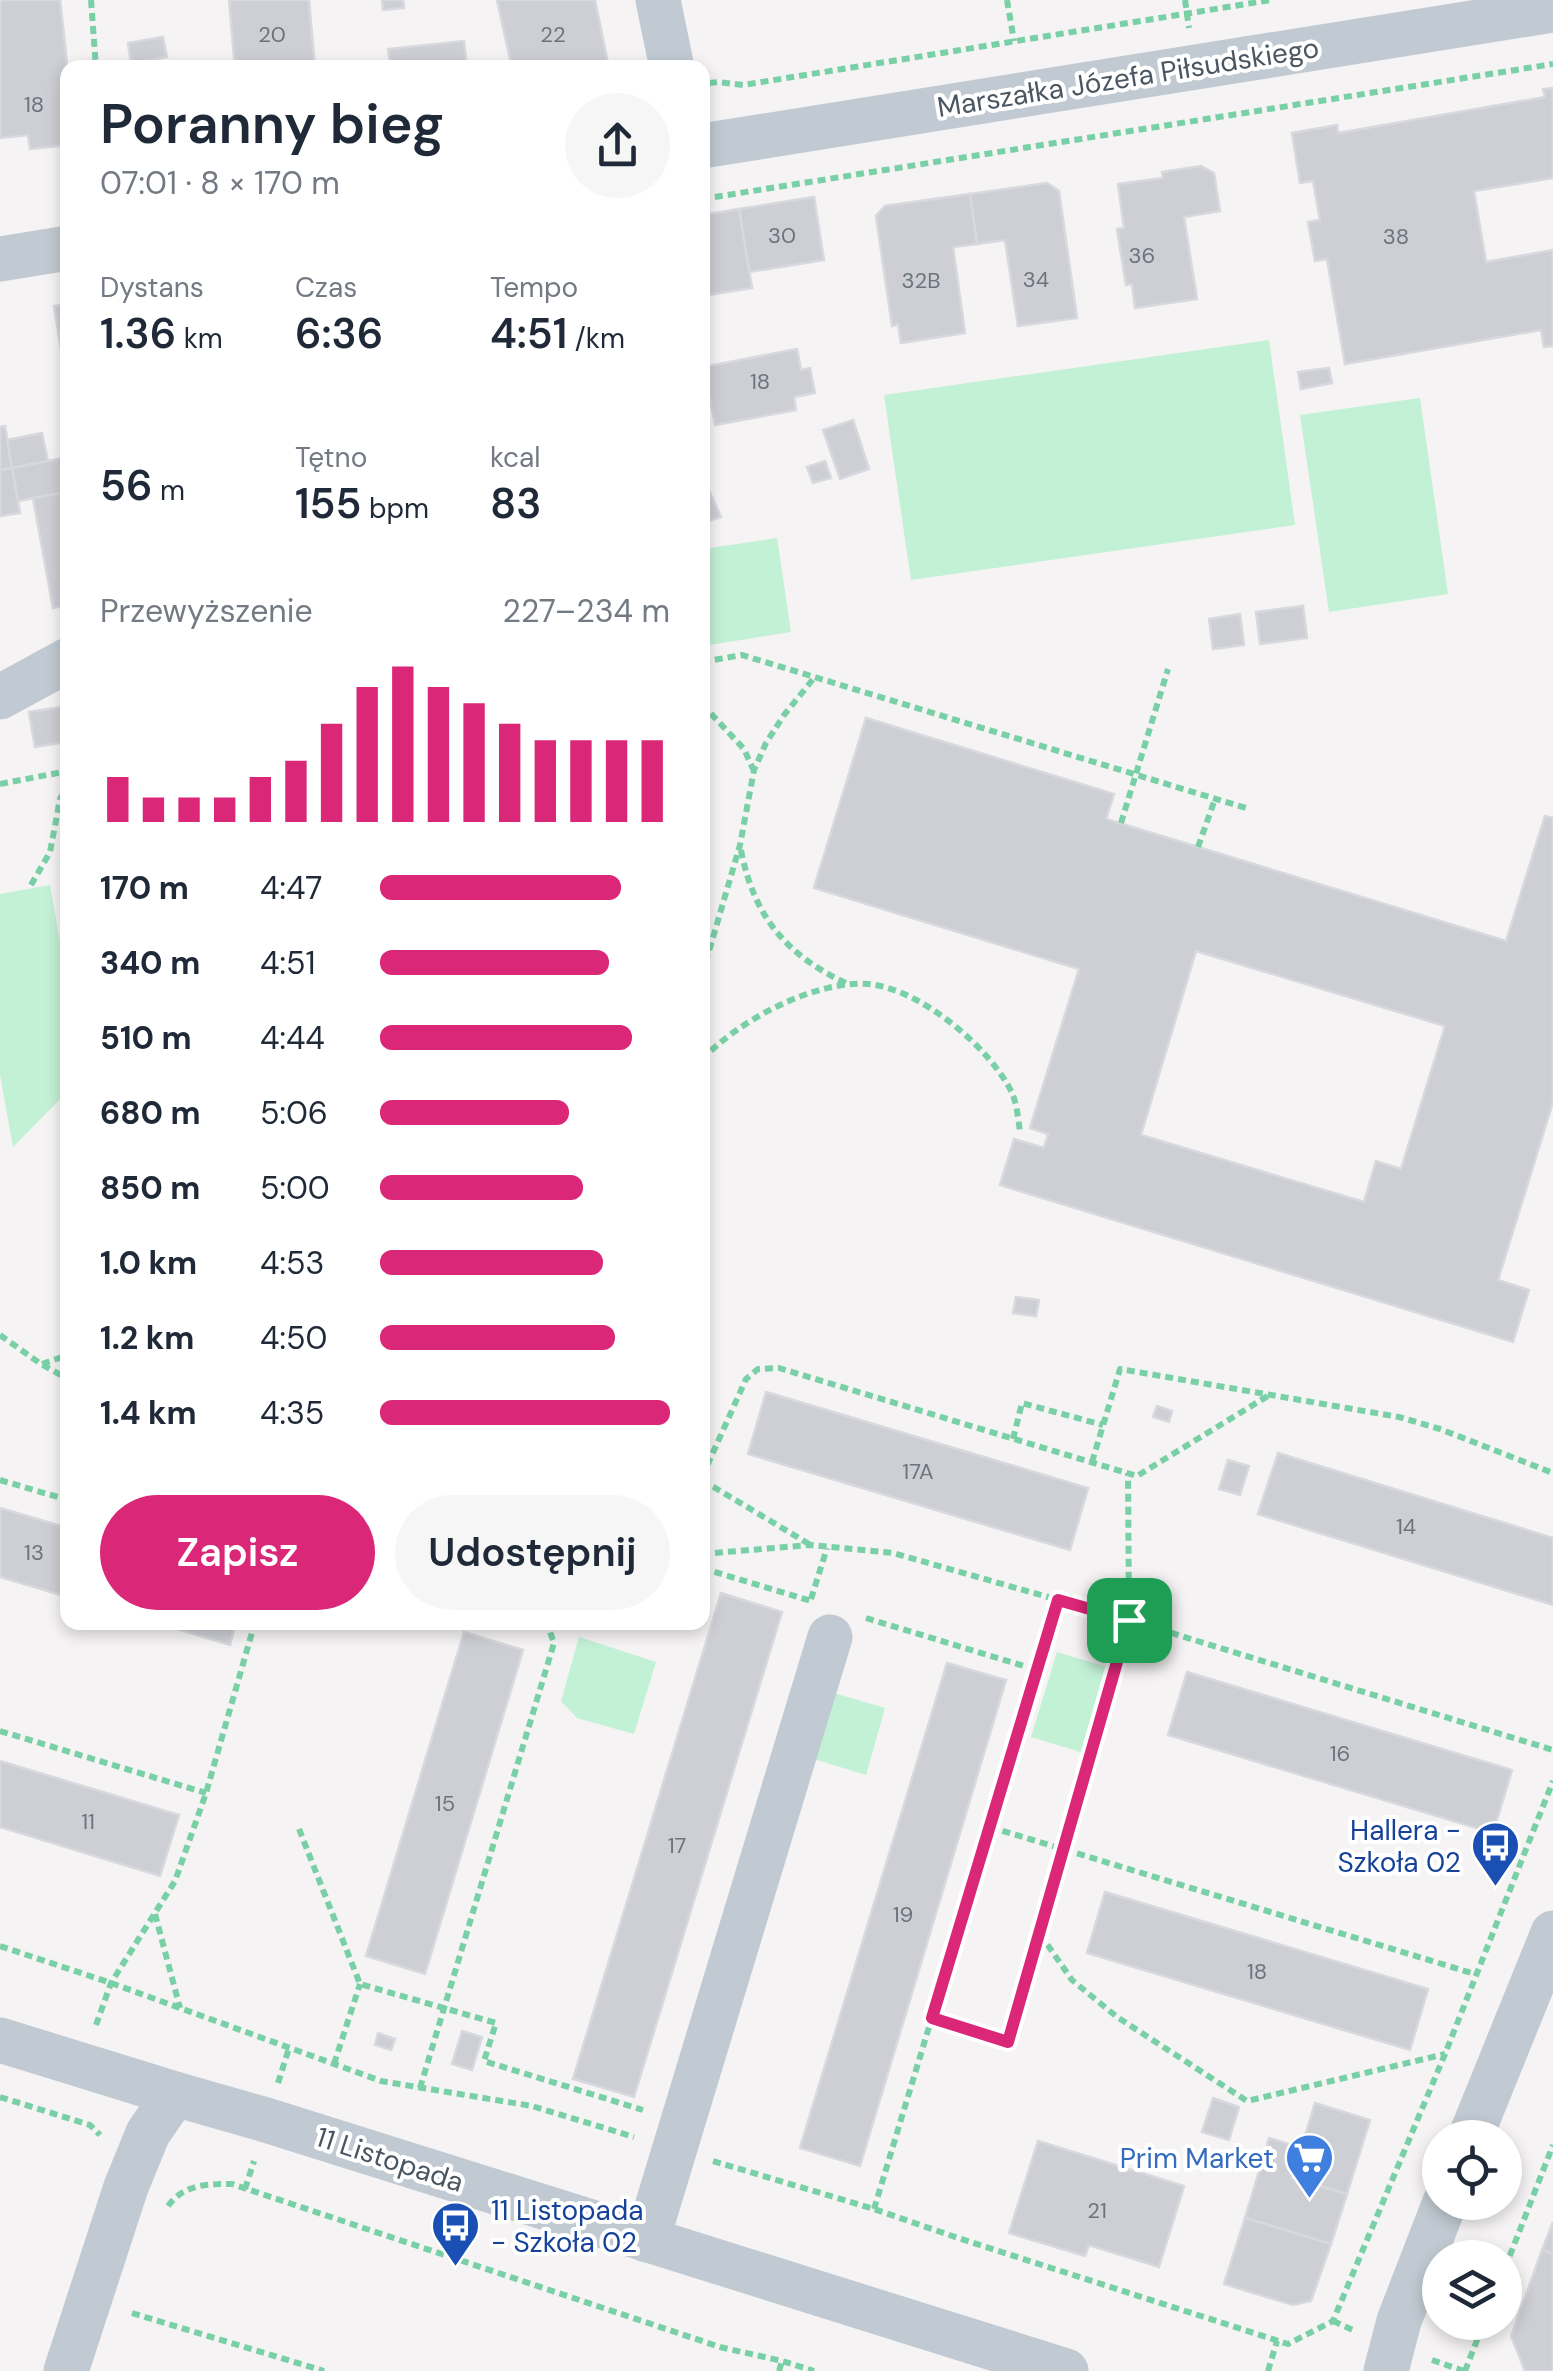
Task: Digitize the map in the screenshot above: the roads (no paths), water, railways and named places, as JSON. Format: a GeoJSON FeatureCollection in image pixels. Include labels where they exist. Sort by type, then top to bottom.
{"type":"FeatureCollection","features":[{"type":"Feature","properties":{"kind":"street"},"geometry":{"type":"LineString","coordinates":[[658,0],[670,60]]}},
{"type":"Feature","properties":{"kind":"street","name":"Marszałka Józefa Piłsudskiego"},"geometry":{"type":"LineString","coordinates":[[710,145],[1553,10]]}},
{"type":"Feature","properties":{"kind":"street"},"geometry":{"type":"LineString","coordinates":[[0,259],[60,249]]}},
{"type":"Feature","properties":{"kind":"street"},"geometry":{"type":"LineString","coordinates":[[0,697],[60,664]]}},
{"type":"Feature","properties":{"kind":"street"},"geometry":{"type":"LineString","coordinates":[[647,2240],[830,1637]]}},
{"type":"Feature","properties":{"kind":"street"},"geometry":{"type":"LineString","coordinates":[[1477,2120],[1553,1933]]}},
{"type":"Feature","properties":{"kind":"street","name":"11 Listopada"},"geometry":{"type":"LineString","coordinates":[[0,2040],[1066,2371]]}},
{"type":"Feature","properties":{"kind":"street"},"geometry":{"type":"LineString","coordinates":[[66,2371],[126,2187],[148,2133],[175,2094]]}},
{"type":"Feature","properties":{"kind":"street"},"geometry":{"type":"LineString","coordinates":[[1386,2371],[1399,2321],[1438,2220]]}},
{"type":"Feature","properties":{"kind":"place","name":"Hallera - Szkoła 02"},"geometry":{"type":"Point","coordinates":[1496,1888]}},
{"type":"Feature","properties":{"kind":"place","name":"Prim Market"},"geometry":{"type":"Point","coordinates":[1309,2200]}},
{"type":"Feature","properties":{"kind":"place","name":"11 Listopada - Szkoła 02"},"geometry":{"type":"Point","coordinates":[456,2268]}}]}
